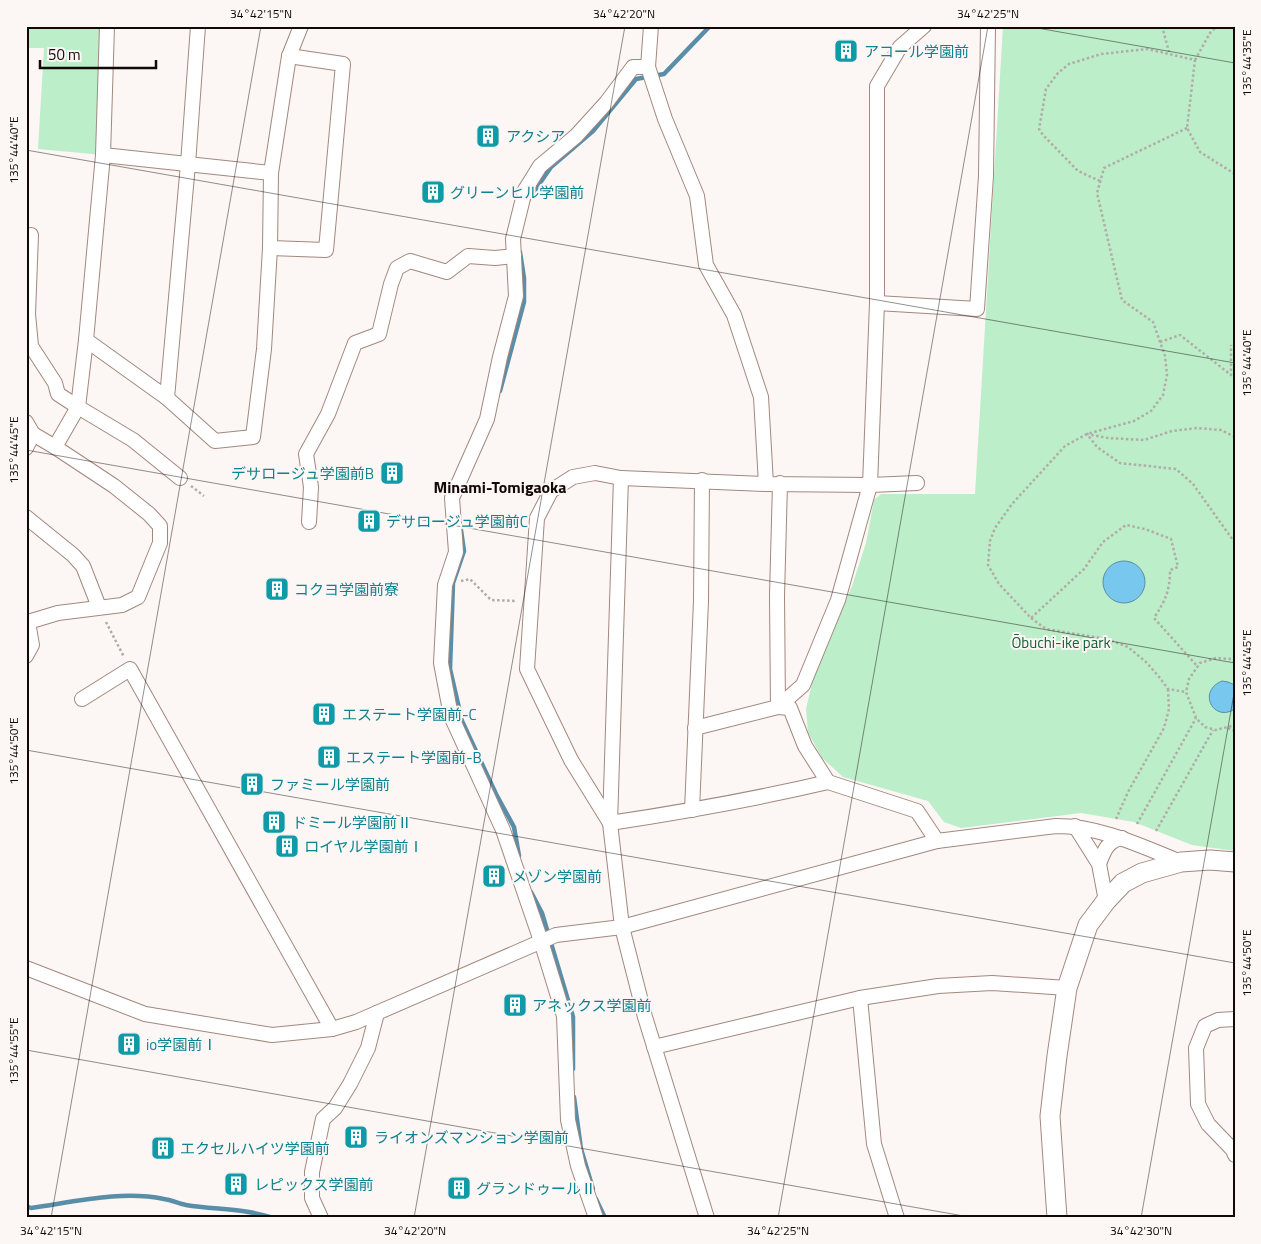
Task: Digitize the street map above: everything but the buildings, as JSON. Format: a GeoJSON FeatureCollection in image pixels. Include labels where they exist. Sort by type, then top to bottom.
{"type":"FeatureCollection","features":[{"type":"Feature","properties":{"kind":"street"},"geometry":{"type":"LineString","coordinates":[[55,447],[78,407],[103,155],[107,26]]}},
{"type":"Feature","properties":{"kind":"street"},"geometry":{"type":"LineString","coordinates":[[167,398],[198,26]]}},
{"type":"Feature","properties":{"kind":"street"},"geometry":{"type":"LineString","coordinates":[[86,340],[167,398],[215,441],[253,436],[264,349],[270,248],[271,173],[289,56],[301,26]]}},
{"type":"Feature","properties":{"kind":"street"},"geometry":{"type":"LineString","coordinates":[[651,26],[648,67],[665,119],[697,196],[706,265],[734,315],[761,397],[766,484]]}},
{"type":"Feature","properties":{"kind":"street"},"geometry":{"type":"LineString","coordinates":[[778,707],[803,686],[838,600],[870,485],[877,303],[877,86],[900,47],[924,26]]}},
{"type":"Feature","properties":{"kind":"street"},"geometry":{"type":"LineString","coordinates":[[877,303],[977,309],[986,176],[988,26]]}},
{"type":"Feature","properties":{"kind":"street"},"geometry":{"type":"LineString","coordinates":[[270,248],[326,250],[327,240],[343,64],[289,56]]}},
{"type":"Feature","properties":{"kind":"street"},"geometry":{"type":"LineString","coordinates":[[596,1218],[578,1166],[568,1120],[564,1016],[546,938],[503,830],[451,716],[442,663],[444,585],[456,552],[452,498],[487,418],[516,296],[513,239],[525,190],[540,166],[576,136],[606,103],[633,67],[648,67]]}},
{"type":"Feature","properties":{"kind":"street"},"geometry":{"type":"LineString","coordinates":[[103,155],[271,173]]}},
{"type":"Feature","properties":{"kind":"street"},"geometry":{"type":"LineString","coordinates":[[31,235],[28,314],[31,346],[55,384],[58,394],[133,440],[180,478]]}},
{"type":"Feature","properties":{"kind":"street"},"geometry":{"type":"LineString","coordinates":[[309,522],[311,487],[306,454],[328,414],[355,343],[379,334],[391,284],[397,268],[410,261],[447,272],[468,256],[495,258],[514,256]]}},
{"type":"Feature","properties":{"kind":"street"},"geometry":{"type":"LineString","coordinates":[[26,448],[29,428],[114,486],[149,514],[160,526],[160,543],[138,597],[122,605],[58,613],[27,622],[32,646],[26,656]]}},
{"type":"Feature","properties":{"kind":"street"},"geometry":{"type":"LineString","coordinates":[[610,823],[571,760],[527,669],[530,599],[537,518],[551,490],[573,477],[595,473],[622,478],[766,484],[870,485],[917,483]]}},
{"type":"Feature","properties":{"kind":"street"},"geometry":{"type":"LineString","coordinates":[[622,478],[610,823],[622,927],[645,1017],[707,1218]]}},
{"type":"Feature","properties":{"kind":"street"},"geometry":{"type":"LineString","coordinates":[[692,810],[701,601],[702,480]]}},
{"type":"Feature","properties":{"kind":"street"},"geometry":{"type":"LineString","coordinates":[[778,707],[777,596],[780,483]]}},
{"type":"Feature","properties":{"kind":"street"},"geometry":{"type":"LineString","coordinates":[[26,517],[73,555],[83,566],[99,607]]}},
{"type":"Feature","properties":{"kind":"street"},"geometry":{"type":"LineString","coordinates":[[82,699],[130,669],[332,1029]]}},
{"type":"Feature","properties":{"kind":"street"},"geometry":{"type":"LineString","coordinates":[[695,728],[778,707],[790,708],[806,746],[828,782]]}},
{"type":"Feature","properties":{"kind":"street"},"geometry":{"type":"LineString","coordinates":[[610,823],[770,796],[828,782],[916,811],[937,841]]}},
{"type":"Feature","properties":{"kind":"street"},"geometry":{"type":"LineString","coordinates":[[26,968],[145,1014],[272,1035],[332,1029],[356,1022],[546,938],[622,927],[937,841],[1056,826],[1075,826],[1122,838],[1181,862]]}},
{"type":"Feature","properties":{"kind":"street"},"geometry":{"type":"LineString","coordinates":[[1075,826],[1099,864],[1106,901]]}},
{"type":"Feature","properties":{"kind":"street"},"geometry":{"type":"LineString","coordinates":[[1099,864],[1107,845],[1114,840],[1122,838]]}},
{"type":"Feature","properties":{"kind":"street"},"geometry":{"type":"LineString","coordinates":[[1057,1218],[1050,1116],[1067,988],[1088,925],[1106,901],[1123,883],[1142,873],[1181,862],[1210,860],[1235,862]]}},
{"type":"Feature","properties":{"kind":"street"},"geometry":{"type":"LineString","coordinates":[[654,1047],[860,998],[938,986],[992,983],[1067,988]]}},
{"type":"Feature","properties":{"kind":"street"},"geometry":{"type":"LineString","coordinates":[[860,998],[874,1144],[897,1218]]}},
{"type":"Feature","properties":{"kind":"street"},"geometry":{"type":"LineString","coordinates":[[322,1218],[312,1198],[312,1172],[324,1119],[335,1108],[350,1084],[368,1048],[377,1013]]}},
{"type":"Feature","properties":{"kind":"street"},"geometry":{"type":"LineString","coordinates":[[1235,1020],[1218,1020],[1205,1026],[1196,1048],[1196,1076],[1198,1104],[1208,1124],[1233,1150],[1235,1155]]}},
{"type":"Feature","properties":{"kind":"path"},"geometry":{"type":"LineString","coordinates":[[1162,26],[1169,52]]}},
{"type":"Feature","properties":{"kind":"path"},"geometry":{"type":"LineString","coordinates":[[1216,26],[1210,33],[1196,60],[1187,128],[1200,152],[1235,174]]}},
{"type":"Feature","properties":{"kind":"path"},"geometry":{"type":"LineString","coordinates":[[1100,181],[1078,171],[1043,136],[1039,129],[1046,89],[1058,73],[1069,64],[1101,54],[1147,48],[1196,60]]}},
{"type":"Feature","properties":{"kind":"path"},"geometry":{"type":"LineString","coordinates":[[1116,819],[1128,792],[1164,728],[1168,709],[1168,689],[1146,662],[1128,647],[1107,640],[1046,630],[1031,618],[998,584],[988,565],[990,541],[995,528],[1012,504],[1064,446],[1087,434],[1134,421],[1151,411],[1163,395],[1167,375],[1165,356],[1152,322],[1122,300],[1096,193],[1104,168],[1187,128]]}},
{"type":"Feature","properties":{"kind":"path"},"geometry":{"type":"LineString","coordinates":[[1160,342],[1180,335],[1231,375],[1232,345]]}},
{"type":"Feature","properties":{"kind":"path"},"geometry":{"type":"LineString","coordinates":[[1087,434],[1108,438],[1144,440],[1172,431],[1197,428],[1221,430],[1235,438]]}},
{"type":"Feature","properties":{"kind":"path"},"geometry":{"type":"LineString","coordinates":[[1087,434],[1097,447],[1120,463],[1176,469],[1193,484],[1235,543]]}},
{"type":"Feature","properties":{"kind":"path"},"geometry":{"type":"LineString","coordinates":[[1031,618],[1084,569],[1103,542],[1126,525],[1146,529],[1170,539],[1178,567],[1170,570],[1166,600],[1154,618],[1198,667]]}},
{"type":"Feature","properties":{"kind":"path"},"geometry":{"type":"LineString","coordinates":[[444,585],[470,579],[491,600],[511,601],[530,599]]}},
{"type":"Feature","properties":{"kind":"path"},"geometry":{"type":"LineString","coordinates":[[99,607],[130,669]]}},
{"type":"Feature","properties":{"kind":"path"},"geometry":{"type":"LineString","coordinates":[[1233,660],[1216,658],[1200,664],[1189,679],[1186,692],[1196,718],[1205,727],[1213,730],[1235,725]]}},
{"type":"Feature","properties":{"kind":"path"},"geometry":{"type":"LineString","coordinates":[[1168,689],[1186,692]]}},
{"type":"Feature","properties":{"kind":"path"},"geometry":{"type":"LineString","coordinates":[[1137,824],[1196,718]]}},
{"type":"Feature","properties":{"kind":"path"},"geometry":{"type":"LineString","coordinates":[[1228,728],[1235,732]]}},
{"type":"Feature","properties":{"kind":"path"},"geometry":{"type":"LineString","coordinates":[[1156,831],[1213,730]]}},
{"type":"Feature","properties":{"kind":"green space"},"geometry":{"type":"Polygon","coordinates":[[[26,26],[107,26],[103,155],[38,149],[44,48],[26,48],[26,26]]]}},
{"type":"Feature","properties":{"kind":"green space","name":"Ōbuchi-ike park"},"geometry":{"type":"Polygon","coordinates":[[[1003,26],[1235,26],[1235,851],[1192,845],[1134,822],[1081,813],[961,828],[944,822],[928,801],[843,777],[822,758],[808,732],[806,709],[814,675],[852,586],[866,543],[874,500],[881,494],[975,494],[1003,26]]]}},
{"type":"Feature","properties":{"kind":"water"},"geometry":{"type":"Polygon","coordinates":[[[1128,561],[1136,564],[1142,570],[1145,582],[1142,594],[1136,600],[1120,603],[1112,600],[1106,594],[1103,578],[1106,570],[1112,564],[1128,561]]]}},
{"type":"Feature","properties":{"kind":"water"},"geometry":{"type":"Polygon","coordinates":[[[1222,681],[1235,685],[1235,709],[1227,712],[1220,712],[1215,709],[1209,698],[1214,686],[1222,681]]]}},
{"type":"Feature","properties":{"kind":"waterway"},"geometry":{"type":"LineString","coordinates":[[529,199],[551,167],[593,131],[636,79],[664,74],[710,26]]}},
{"type":"Feature","properties":{"kind":"waterway"},"geometry":{"type":"LineString","coordinates":[[500,391],[524,302],[524,278],[520,252]]}},
{"type":"Feature","properties":{"kind":"waterway"},"geometry":{"type":"LineString","coordinates":[[461,530],[464,551],[453,583],[450,669],[462,721],[496,794],[514,827],[519,856]]}},
{"type":"Feature","properties":{"kind":"waterway"},"geometry":{"type":"LineString","coordinates":[[531,892],[542,913],[573,1017],[573,1069]]}},
{"type":"Feature","properties":{"kind":"waterway"},"geometry":{"type":"LineString","coordinates":[[574,1097],[581,1149],[593,1189]]}},
{"type":"Feature","properties":{"kind":"waterway"},"geometry":{"type":"LineString","coordinates":[[26,1206],[31,1208],[114,1196],[131,1196],[167,1200],[197,1207],[241,1211],[273,1218]]}},
{"type":"Feature","properties":{"kind":"waterway"},"geometry":{"type":"LineString","coordinates":[[596,1199],[605,1218]]}},
{"type":"Feature","properties":{"kind":"place","name":"アコール学園前"},"geometry":{"type":"Point","coordinates":[846,51]}},
{"type":"Feature","properties":{"kind":"place","name":"アクシア"},"geometry":{"type":"Point","coordinates":[488,136]}},
{"type":"Feature","properties":{"kind":"place","name":"グリーンヒル学園前"},"geometry":{"type":"Point","coordinates":[433,192]}},
{"type":"Feature","properties":{"kind":"place","name":"デサロージュ学園前B"},"geometry":{"type":"Point","coordinates":[392,473]}},
{"type":"Feature","properties":{"kind":"place","name":"デサロージュ学園前C"},"geometry":{"type":"Point","coordinates":[369,521]}},
{"type":"Feature","properties":{"kind":"place","name":"コクヨ学園前寮"},"geometry":{"type":"Point","coordinates":[277,589]}},
{"type":"Feature","properties":{"kind":"place","name":"エステート学園前-C"},"geometry":{"type":"Point","coordinates":[324,714]}},
{"type":"Feature","properties":{"kind":"place","name":"エステート学園前-B"},"geometry":{"type":"Point","coordinates":[329,757]}},
{"type":"Feature","properties":{"kind":"place","name":"ファミール学園前"},"geometry":{"type":"Point","coordinates":[252,784]}},
{"type":"Feature","properties":{"kind":"place","name":"ドミール学園前Ⅱ"},"geometry":{"type":"Point","coordinates":[274,822]}},
{"type":"Feature","properties":{"kind":"place","name":"ロイヤル学園前Ⅰ"},"geometry":{"type":"Point","coordinates":[287,846]}},
{"type":"Feature","properties":{"kind":"place","name":"メゾン学園前"},"geometry":{"type":"Point","coordinates":[494,876]}},
{"type":"Feature","properties":{"kind":"place","name":"アネックス学園前"},"geometry":{"type":"Point","coordinates":[515,1005]}},
{"type":"Feature","properties":{"kind":"place","name":"io学園前Ⅰ"},"geometry":{"type":"Point","coordinates":[129,1044]}},
{"type":"Feature","properties":{"kind":"place","name":"ライオンズマンション学園前"},"geometry":{"type":"Point","coordinates":[356,1137]}},
{"type":"Feature","properties":{"kind":"place","name":"エクセルハイツ学園前"},"geometry":{"type":"Point","coordinates":[163,1148]}},
{"type":"Feature","properties":{"kind":"place","name":"レピックス学園前"},"geometry":{"type":"Point","coordinates":[236,1184]}},
{"type":"Feature","properties":{"kind":"place","name":"グランドゥールⅡ"},"geometry":{"type":"Point","coordinates":[459,1188]}},
{"type":"Feature","properties":{"kind":"district","name":"Minami-Tomigaoka"},"geometry":{"type":"Point","coordinates":[500,487]}}]}
